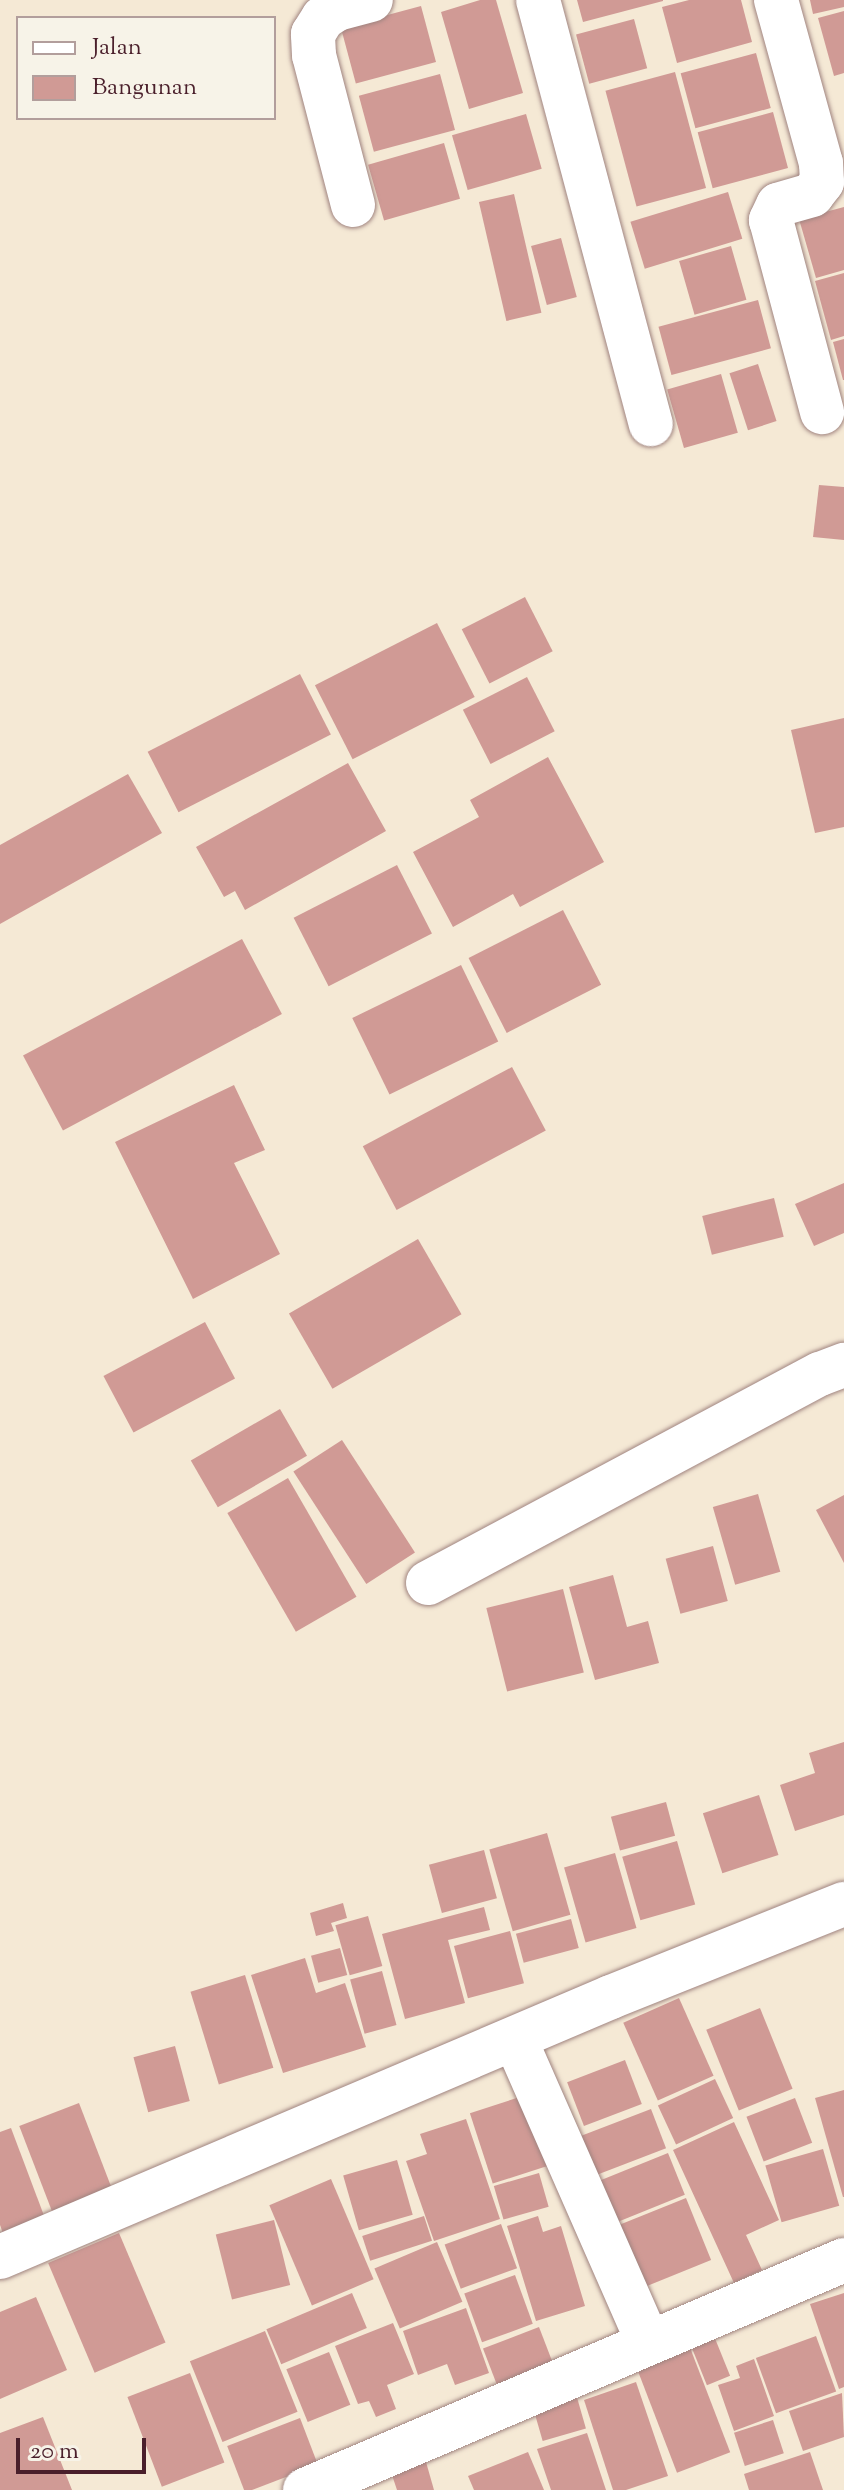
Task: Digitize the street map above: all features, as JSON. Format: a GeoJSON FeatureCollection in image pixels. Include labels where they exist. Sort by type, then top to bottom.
{"type":"FeatureCollection","features":[{"type":"Feature","properties":{"kind":"street"},"geometry":{"type":"LineString","coordinates":[[353,205],[314,55],[313,34],[323,18],[337,9],[371,0]]}},
{"type":"Feature","properties":{"kind":"street"},"geometry":{"type":"LineString","coordinates":[[538,0],[651,424]]}},
{"type":"Feature","properties":{"kind":"street"},"geometry":{"type":"LineString","coordinates":[[776,0],[821,163],[822,182],[812,195],[778,205],[771,220],[822,412]]}},
{"type":"Feature","properties":{"kind":"street"},"geometry":{"type":"LineString","coordinates":[[428,1583],[806,1382],[844,1365]]}},
{"type":"Feature","properties":{"kind":"street"},"geometry":{"type":"LineString","coordinates":[[0,2257],[515,2039],[844,1904]]}},
{"type":"Feature","properties":{"kind":"street"},"geometry":{"type":"LineString","coordinates":[[515,2039],[648,2342]]}},
{"type":"Feature","properties":{"kind":"street"},"geometry":{"type":"LineString","coordinates":[[305,2490],[844,2260]]}},
{"type":"Feature","properties":{"kind":"building"},"geometry":{"type":"Polygon","coordinates":[[[480,0],[496,0],[523,93],[469,109],[441,12],[480,0]]]}},
{"type":"Feature","properties":{"kind":"building"},"geometry":{"type":"Polygon","coordinates":[[[577,0],[663,0],[663,1],[583,22],[577,0]]]}},
{"type":"Feature","properties":{"kind":"building"},"geometry":{"type":"Polygon","coordinates":[[[689,0],[741,0],[752,42],[677,63],[662,7],[689,0]]]}},
{"type":"Feature","properties":{"kind":"building"},"geometry":{"type":"Polygon","coordinates":[[[810,0],[844,0],[844,7],[813,14],[810,0]]]}},
{"type":"Feature","properties":{"kind":"building"},"geometry":{"type":"Polygon","coordinates":[[[421,6],[436,62],[356,84],[341,27],[421,6]]]}},
{"type":"Feature","properties":{"kind":"building"},"geometry":{"type":"Polygon","coordinates":[[[844,11],[844,73],[834,76],[818,18],[844,11]]]}},
{"type":"Feature","properties":{"kind":"building"},"geometry":{"type":"Polygon","coordinates":[[[634,19],[647,68],[589,84],[576,35],[634,19]]]}},
{"type":"Feature","properties":{"kind":"building"},"geometry":{"type":"Polygon","coordinates":[[[756,53],[771,108],[695,128],[681,73],[756,53]]]}},
{"type":"Feature","properties":{"kind":"building"},"geometry":{"type":"Polygon","coordinates":[[[675,72],[706,188],[637,207],[605,91],[675,72]]]}},
{"type":"Feature","properties":{"kind":"building"},"geometry":{"type":"Polygon","coordinates":[[[440,74],[455,130],[374,152],[359,96],[440,74]]]}},
{"type":"Feature","properties":{"kind":"building"},"geometry":{"type":"Polygon","coordinates":[[[773,112],[788,168],[713,188],[698,132],[773,112]]]}},
{"type":"Feature","properties":{"kind":"building"},"geometry":{"type":"Polygon","coordinates":[[[526,114],[542,169],[468,190],[452,135],[526,114]]]}},
{"type":"Feature","properties":{"kind":"building"},"geometry":{"type":"Polygon","coordinates":[[[444,143],[460,199],[384,221],[368,165],[444,143]]]}},
{"type":"Feature","properties":{"kind":"building"},"geometry":{"type":"Polygon","coordinates":[[[728,192],[742,239],[645,269],[630,222],[728,192]]]}},
{"type":"Feature","properties":{"kind":"building"},"geometry":{"type":"Polygon","coordinates":[[[514,194],[541,313],[506,321],[479,202],[514,194]]]}},
{"type":"Feature","properties":{"kind":"building"},"geometry":{"type":"Polygon","coordinates":[[[844,207],[844,270],[816,278],[799,219],[844,207]]]}},
{"type":"Feature","properties":{"kind":"building"},"geometry":{"type":"Polygon","coordinates":[[[561,238],[577,297],[547,305],[531,246],[561,238]]]}},
{"type":"Feature","properties":{"kind":"building"},"geometry":{"type":"Polygon","coordinates":[[[731,246],[746,300],[695,315],[679,261],[731,246]]]}},
{"type":"Feature","properties":{"kind":"building"},"geometry":{"type":"Polygon","coordinates":[[[844,273],[844,336],[831,340],[815,281],[844,273]]]}},
{"type":"Feature","properties":{"kind":"building"},"geometry":{"type":"Polygon","coordinates":[[[758,300],[771,348],[671,375],[659,327],[758,300]]]}},
{"type":"Feature","properties":{"kind":"building"},"geometry":{"type":"Polygon","coordinates":[[[844,339],[844,380],[843,380],[833,342],[844,339]]]}},
{"type":"Feature","properties":{"kind":"building"},"geometry":{"type":"Polygon","coordinates":[[[758,364],[777,421],[748,430],[729,373],[758,364]]]}},
{"type":"Feature","properties":{"kind":"building"},"geometry":{"type":"Polygon","coordinates":[[[721,374],[738,433],[684,448],[667,389],[721,374]]]}},
{"type":"Feature","properties":{"kind":"building"},"geometry":{"type":"Polygon","coordinates":[[[819,485],[844,487],[844,540],[813,537],[819,485]]]}},
{"type":"Feature","properties":{"kind":"building"},"geometry":{"type":"Polygon","coordinates":[[[525,597],[553,651],[489,684],[462,629],[525,597]]]}},
{"type":"Feature","properties":{"kind":"building"},"geometry":{"type":"Polygon","coordinates":[[[437,623],[475,697],[353,759],[315,685],[437,623]]]}},
{"type":"Feature","properties":{"kind":"building"},"geometry":{"type":"Polygon","coordinates":[[[300,674],[331,735],[179,812],[148,752],[300,674]]]}},
{"type":"Feature","properties":{"kind":"building"},"geometry":{"type":"Polygon","coordinates":[[[527,677],[555,731],[491,764],[463,710],[527,677]]]}},
{"type":"Feature","properties":{"kind":"building"},"geometry":{"type":"Polygon","coordinates":[[[844,718],[844,827],[815,833],[791,730],[844,718]]]}},
{"type":"Feature","properties":{"kind":"building"},"geometry":{"type":"Polygon","coordinates":[[[548,757],[604,862],[520,907],[513,894],[453,927],[413,852],[479,817],[470,800],[548,757]]]}},
{"type":"Feature","properties":{"kind":"building"},"geometry":{"type":"Polygon","coordinates":[[[348,763],[386,831],[245,910],[235,891],[224,897],[196,847],[348,763]]]}},
{"type":"Feature","properties":{"kind":"building"},"geometry":{"type":"Polygon","coordinates":[[[128,774],[162,833],[0,924],[0,845],[128,774]]]}},
{"type":"Feature","properties":{"kind":"building"},"geometry":{"type":"Polygon","coordinates":[[[397,865],[432,934],[329,986],[294,918],[397,865]]]}},
{"type":"Feature","properties":{"kind":"building"},"geometry":{"type":"Polygon","coordinates":[[[563,910],[601,985],[507,1033],[469,958],[563,910]]]}},
{"type":"Feature","properties":{"kind":"building"},"geometry":{"type":"Polygon","coordinates":[[[242,939],[282,1014],[63,1130],[23,1055],[242,939]]]}},
{"type":"Feature","properties":{"kind":"building"},"geometry":{"type":"Polygon","coordinates":[[[461,965],[498,1041],[390,1094],[352,1018],[461,965]]]}},
{"type":"Feature","properties":{"kind":"building"},"geometry":{"type":"Polygon","coordinates":[[[512,1067],[546,1131],[397,1210],[363,1146],[512,1067]]]}},
{"type":"Feature","properties":{"kind":"building"},"geometry":{"type":"Polygon","coordinates":[[[234,1085],[265,1150],[234,1163],[280,1254],[193,1299],[115,1142],[234,1085]]]}},
{"type":"Feature","properties":{"kind":"building"},"geometry":{"type":"Polygon","coordinates":[[[844,1183],[844,1233],[814,1246],[795,1204],[844,1183]]]}},
{"type":"Feature","properties":{"kind":"building"},"geometry":{"type":"Polygon","coordinates":[[[774,1198],[784,1237],[712,1255],[702,1216],[774,1198]]]}},
{"type":"Feature","properties":{"kind":"building"},"geometry":{"type":"Polygon","coordinates":[[[418,1239],[462,1314],[332,1389],[289,1314],[418,1239]]]}},
{"type":"Feature","properties":{"kind":"building"},"geometry":{"type":"Polygon","coordinates":[[[205,1322],[235,1379],[134,1432],[103,1376],[205,1322]]]}},
{"type":"Feature","properties":{"kind":"building"},"geometry":{"type":"Polygon","coordinates":[[[280,1409],[307,1456],[218,1507],[191,1460],[280,1409]]]}},
{"type":"Feature","properties":{"kind":"building"},"geometry":{"type":"Polygon","coordinates":[[[342,1440],[415,1552],[366,1584],[293,1472],[342,1440]]]}},
{"type":"Feature","properties":{"kind":"building"},"geometry":{"type":"Polygon","coordinates":[[[288,1478],[356,1597],[296,1632],[227,1513],[288,1478]]]}},
{"type":"Feature","properties":{"kind":"building"},"geometry":{"type":"Polygon","coordinates":[[[758,1494],[780,1572],[735,1585],[713,1507],[758,1494]]]}},
{"type":"Feature","properties":{"kind":"building"},"geometry":{"type":"Polygon","coordinates":[[[844,1495],[844,1563],[816,1510],[844,1495]]]}},
{"type":"Feature","properties":{"kind":"building"},"geometry":{"type":"Polygon","coordinates":[[[713,1546],[728,1601],[680,1614],[666,1559],[713,1546]]]}},
{"type":"Feature","properties":{"kind":"building"},"geometry":{"type":"Polygon","coordinates":[[[613,1575],[627,1627],[648,1621],[659,1663],[595,1680],[569,1587],[613,1575]]]}},
{"type":"Feature","properties":{"kind":"building"},"geometry":{"type":"Polygon","coordinates":[[[563,1589],[584,1672],[507,1692],[486,1608],[563,1589]]]}},
{"type":"Feature","properties":{"kind":"building"},"geometry":{"type":"Polygon","coordinates":[[[844,1742],[844,1815],[795,1831],[780,1785],[815,1773],[809,1753],[844,1742]]]}},
{"type":"Feature","properties":{"kind":"building"},"geometry":{"type":"Polygon","coordinates":[[[759,1795],[778,1855],[722,1873],[703,1813],[759,1795]]]}},
{"type":"Feature","properties":{"kind":"building"},"geometry":{"type":"Polygon","coordinates":[[[666,1802],[675,1836],[620,1851],[611,1817],[666,1802]]]}},
{"type":"Feature","properties":{"kind":"building"},"geometry":{"type":"Polygon","coordinates":[[[547,1833],[570,1915],[513,1931],[489,1850],[547,1833]]]}},
{"type":"Feature","properties":{"kind":"building"},"geometry":{"type":"Polygon","coordinates":[[[677,1841],[695,1904],[640,1920],[622,1857],[677,1841]]]}},
{"type":"Feature","properties":{"kind":"building"},"geometry":{"type":"Polygon","coordinates":[[[484,1850],[497,1898],[442,1913],[429,1865],[484,1850]]]}},
{"type":"Feature","properties":{"kind":"building"},"geometry":{"type":"Polygon","coordinates":[[[615,1853],[636,1928],[586,1943],[564,1868],[615,1853]]]}},
{"type":"Feature","properties":{"kind":"building"},"geometry":{"type":"Polygon","coordinates":[[[343,1903],[347,1918],[331,1923],[334,1931],[316,1936],[310,1913],[343,1903]]]}},
{"type":"Feature","properties":{"kind":"building"},"geometry":{"type":"Polygon","coordinates":[[[484,1907],[490,1930],[448,1940],[465,2003],[405,2019],[382,1934],[484,1907]]]}},
{"type":"Feature","properties":{"kind":"building"},"geometry":{"type":"Polygon","coordinates":[[[368,1916],[382,1966],[350,1975],[335,1925],[368,1916]]]}},
{"type":"Feature","properties":{"kind":"building"},"geometry":{"type":"Polygon","coordinates":[[[571,1919],[579,1948],[524,1963],[516,1934],[571,1919]]]}},
{"type":"Feature","properties":{"kind":"building"},"geometry":{"type":"Polygon","coordinates":[[[510,1931],[524,1983],[468,1998],[454,1946],[510,1931]]]}},
{"type":"Feature","properties":{"kind":"building"},"geometry":{"type":"Polygon","coordinates":[[[340,1948],[347,1975],[318,1983],[311,1956],[340,1948]]]}},
{"type":"Feature","properties":{"kind":"building"},"geometry":{"type":"Polygon","coordinates":[[[305,1958],[316,1993],[345,1983],[366,2047],[283,2073],[251,1975],[305,1958]]]}},
{"type":"Feature","properties":{"kind":"building"},"geometry":{"type":"Polygon","coordinates":[[[382,1971],[396,2025],[365,2034],[350,1980],[382,1971]]]}},
{"type":"Feature","properties":{"kind":"building"},"geometry":{"type":"Polygon","coordinates":[[[245,1975],[273,2068],[219,2084],[190,1992],[245,1975]]]}},
{"type":"Feature","properties":{"kind":"building"},"geometry":{"type":"Polygon","coordinates":[[[679,1998],[714,2076],[658,2100],[623,2023],[679,1998]]]}},
{"type":"Feature","properties":{"kind":"building"},"geometry":{"type":"Polygon","coordinates":[[[760,2008],[793,2089],[739,2110],[706,2030],[760,2008]]]}},
{"type":"Feature","properties":{"kind":"building"},"geometry":{"type":"Polygon","coordinates":[[[175,2046],[190,2101],[148,2112],[133,2057],[175,2046]]]}},
{"type":"Feature","properties":{"kind":"building"},"geometry":{"type":"Polygon","coordinates":[[[625,2060],[642,2104],[584,2126],[567,2082],[625,2060]]]}},
{"type":"Feature","properties":{"kind":"building"},"geometry":{"type":"Polygon","coordinates":[[[715,2079],[733,2118],[676,2145],[658,2106],[715,2079]]]}},
{"type":"Feature","properties":{"kind":"building"},"geometry":{"type":"Polygon","coordinates":[[[844,2090],[844,2197],[843,2197],[815,2098],[844,2090]]]}},
{"type":"Feature","properties":{"kind":"building"},"geometry":{"type":"Polygon","coordinates":[[[526,2095],[549,2165],[493,2184],[470,2113],[526,2095]]]}},
{"type":"Feature","properties":{"kind":"building"},"geometry":{"type":"Polygon","coordinates":[[[795,2098],[812,2143],[764,2161],[746,2117],[795,2098]]]}},
{"type":"Feature","properties":{"kind":"building"},"geometry":{"type":"Polygon","coordinates":[[[79,2103],[114,2194],[54,2216],[19,2126],[79,2103]]]}},
{"type":"Feature","properties":{"kind":"building"},"geometry":{"type":"Polygon","coordinates":[[[651,2109],[666,2148],[595,2175],[580,2136],[651,2109]]]}},
{"type":"Feature","properties":{"kind":"building"},"geometry":{"type":"Polygon","coordinates":[[[466,2119],[500,2219],[434,2241],[406,2161],[427,2154],[420,2134],[466,2119]]]}},
{"type":"Feature","properties":{"kind":"building"},"geometry":{"type":"Polygon","coordinates":[[[734,2122],[779,2220],[746,2235],[762,2270],[734,2283],[673,2150],[734,2122]]]}},
{"type":"Feature","properties":{"kind":"building"},"geometry":{"type":"Polygon","coordinates":[[[11,2128],[46,2221],[4,2236],[0,2225],[0,2132],[11,2128]]]}},
{"type":"Feature","properties":{"kind":"building"},"geometry":{"type":"Polygon","coordinates":[[[823,2149],[839,2206],[782,2222],[765,2166],[823,2149]]]}},
{"type":"Feature","properties":{"kind":"building"},"geometry":{"type":"Polygon","coordinates":[[[668,2153],[685,2195],[614,2223],[598,2181],[668,2153]]]}},
{"type":"Feature","properties":{"kind":"building"},"geometry":{"type":"Polygon","coordinates":[[[397,2160],[413,2215],[359,2230],[343,2175],[397,2160]]]}},
{"type":"Feature","properties":{"kind":"building"},"geometry":{"type":"Polygon","coordinates":[[[539,2173],[549,2207],[503,2220],[494,2186],[539,2173]]]}},
{"type":"Feature","properties":{"kind":"building"},"geometry":{"type":"Polygon","coordinates":[[[331,2179],[374,2279],[312,2306],[269,2205],[331,2179]]]}},
{"type":"Feature","properties":{"kind":"building"},"geometry":{"type":"Polygon","coordinates":[[[686,2198],[711,2260],[642,2288],[616,2226],[686,2198]]]}},
{"type":"Feature","properties":{"kind":"building"},"geometry":{"type":"Polygon","coordinates":[[[424,2216],[432,2241],[370,2261],[362,2236],[424,2216]]]}},
{"type":"Feature","properties":{"kind":"building"},"geometry":{"type":"Polygon","coordinates":[[[538,2216],[543,2232],[561,2226],[585,2306],[536,2321],[507,2226],[538,2216]]]}},
{"type":"Feature","properties":{"kind":"building"},"geometry":{"type":"Polygon","coordinates":[[[274,2220],[290,2285],[232,2300],[216,2235],[274,2220]]]}},
{"type":"Feature","properties":{"kind":"building"},"geometry":{"type":"Polygon","coordinates":[[[501,2224],[517,2268],[461,2289],[445,2245],[501,2224]]]}},
{"type":"Feature","properties":{"kind":"building"},"geometry":{"type":"Polygon","coordinates":[[[119,2233],[165,2343],[95,2373],[48,2263],[119,2233]]]}},
{"type":"Feature","properties":{"kind":"building"},"geometry":{"type":"Polygon","coordinates":[[[437,2242],[462,2302],[400,2328],[374,2269],[437,2242]]]}},
{"type":"Feature","properties":{"kind":"building"},"geometry":{"type":"Polygon","coordinates":[[[515,2275],[533,2324],[482,2342],[464,2293],[515,2275]]]}},
{"type":"Feature","properties":{"kind":"building"},"geometry":{"type":"Polygon","coordinates":[[[352,2293],[367,2328],[281,2364],[266,2329],[352,2293]]]}},
{"type":"Feature","properties":{"kind":"building"},"geometry":{"type":"Polygon","coordinates":[[[844,2293],[844,2387],[839,2389],[810,2304],[844,2293]]]}},
{"type":"Feature","properties":{"kind":"building"},"geometry":{"type":"Polygon","coordinates":[[[36,2297],[67,2370],[0,2399],[0,2312],[36,2297]]]}},
{"type":"Feature","properties":{"kind":"building"},"geometry":{"type":"Polygon","coordinates":[[[466,2308],[489,2373],[455,2385],[447,2364],[418,2375],[403,2331],[466,2308]]]}},
{"type":"Feature","properties":{"kind":"building"},"geometry":{"type":"Polygon","coordinates":[[[393,2323],[414,2374],[387,2385],[396,2409],[376,2417],[369,2401],[358,2404],[335,2346],[393,2323]]]}},
{"type":"Feature","properties":{"kind":"building"},"geometry":{"type":"Polygon","coordinates":[[[539,2327],[555,2369],[499,2391],[483,2349],[539,2327]]]}},
{"type":"Feature","properties":{"kind":"building"},"geometry":{"type":"Polygon","coordinates":[[[265,2331],[298,2412],[222,2442],[190,2361],[265,2331]]]}},
{"type":"Feature","properties":{"kind":"building"},"geometry":{"type":"Polygon","coordinates":[[[714,2336],[730,2376],[707,2385],[691,2345],[714,2336]]]}},
{"type":"Feature","properties":{"kind":"building"},"geometry":{"type":"Polygon","coordinates":[[[816,2336],[836,2391],[776,2413],[756,2358],[816,2336]]]}},
{"type":"Feature","properties":{"kind":"building"},"geometry":{"type":"Polygon","coordinates":[[[689,2345],[730,2452],[677,2473],[636,2365],[689,2345]]]}},
{"type":"Feature","properties":{"kind":"building"},"geometry":{"type":"Polygon","coordinates":[[[329,2352],[350,2405],[308,2422],[286,2369],[329,2352]]]}},
{"type":"Feature","properties":{"kind":"building"},"geometry":{"type":"Polygon","coordinates":[[[754,2359],[774,2416],[734,2431],[718,2385],[740,2378],[736,2366],[754,2359]]]}},
{"type":"Feature","properties":{"kind":"building"},"geometry":{"type":"Polygon","coordinates":[[[190,2373],[224,2463],[162,2487],[127,2397],[190,2373]]]}},
{"type":"Feature","properties":{"kind":"building"},"geometry":{"type":"Polygon","coordinates":[[[636,2382],[668,2476],[626,2490],[613,2490],[584,2400],[636,2382]]]}},
{"type":"Feature","properties":{"kind":"building"},"geometry":{"type":"Polygon","coordinates":[[[842,2393],[844,2437],[803,2451],[789,2411],[842,2393]]]}},
{"type":"Feature","properties":{"kind":"building"},"geometry":{"type":"Polygon","coordinates":[[[576,2394],[586,2429],[543,2441],[533,2406],[576,2394]]]}},
{"type":"Feature","properties":{"kind":"building"},"geometry":{"type":"Polygon","coordinates":[[[43,2417],[72,2490],[0,2490],[0,2433],[43,2417]]]}},
{"type":"Feature","properties":{"kind":"building"},"geometry":{"type":"Polygon","coordinates":[[[300,2418],[318,2465],[252,2490],[244,2490],[227,2446],[300,2418]]]}},
{"type":"Feature","properties":{"kind":"building"},"geometry":{"type":"Polygon","coordinates":[[[773,2420],[784,2453],[745,2466],[734,2433],[773,2420]]]}},
{"type":"Feature","properties":{"kind":"building"},"geometry":{"type":"Polygon","coordinates":[[[587,2433],[606,2490],[551,2490],[537,2449],[587,2433]]]}},
{"type":"Feature","properties":{"kind":"building"},"geometry":{"type":"Polygon","coordinates":[[[528,2452],[544,2490],[474,2490],[468,2476],[528,2452]]]}},
{"type":"Feature","properties":{"kind":"building"},"geometry":{"type":"Polygon","coordinates":[[[810,2452],[823,2490],[749,2490],[744,2474],[810,2452]]]}},
{"type":"Feature","properties":{"kind":"building"},"geometry":{"type":"Polygon","coordinates":[[[426,2462],[434,2490],[397,2490],[391,2472],[426,2462]]]}}]}
